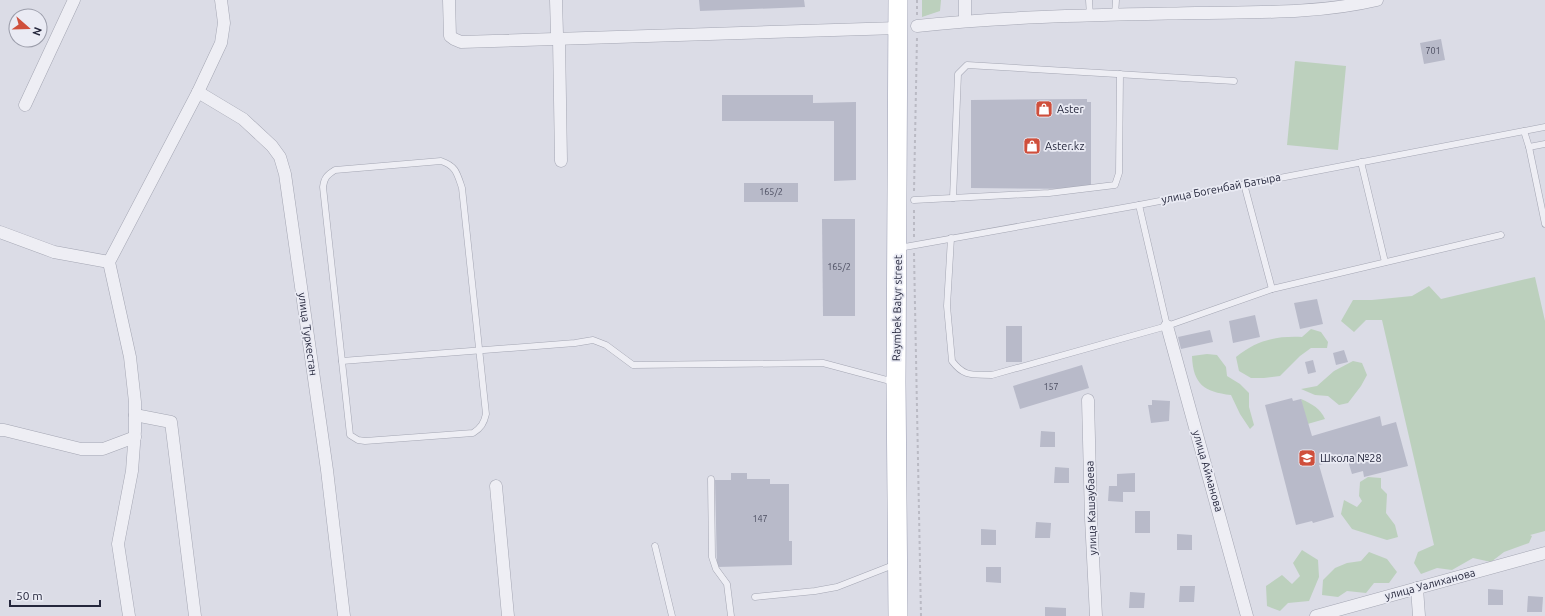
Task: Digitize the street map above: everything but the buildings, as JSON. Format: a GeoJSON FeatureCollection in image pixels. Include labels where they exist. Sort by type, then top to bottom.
{"type":"FeatureCollection","features":[{"type":"Feature","properties":{"kind":"main road","name":"Raymbek Batyr street"},"geometry":{"type":"LineString","coordinates":[[898,0],[905,247],[896,382],[898,616]]}},
{"type":"Feature","properties":{"kind":"street"},"geometry":{"type":"LineString","coordinates":[[25,105],[74,0]]}},
{"type":"Feature","properties":{"kind":"street"},"geometry":{"type":"LineString","coordinates":[[129,616],[118,544],[132,471],[135,415],[130,357],[109,262],[198,92],[221,42],[224,23],[221,0]]}},
{"type":"Feature","properties":{"kind":"street"},"geometry":{"type":"LineString","coordinates":[[449,0],[450,36],[461,42],[898,28]]}},
{"type":"Feature","properties":{"kind":"street"},"geometry":{"type":"LineString","coordinates":[[556,0],[557,34],[559,39],[561,161]]}},
{"type":"Feature","properties":{"kind":"street"},"geometry":{"type":"LineString","coordinates":[[965,0],[965,20]]}},
{"type":"Feature","properties":{"kind":"street"},"geometry":{"type":"LineString","coordinates":[[917,26],[965,20],[1304,11],[1377,0]]}},
{"type":"Feature","properties":{"kind":"street","name":"улица Туркестан"},"geometry":{"type":"LineString","coordinates":[[198,92],[243,119],[280,157],[285,174],[327,470],[344,616]]}},
{"type":"Feature","properties":{"kind":"street"},"geometry":{"type":"LineString","coordinates":[[0,232],[54,252],[109,262]]}},
{"type":"Feature","properties":{"kind":"street","name":"улица Айманова"},"geometry":{"type":"LineString","coordinates":[[1167,326],[1248,616]]}},
{"type":"Feature","properties":{"kind":"street","name":"улица Кашаубаева"},"geometry":{"type":"LineString","coordinates":[[1088,400],[1096,616]]}},
{"type":"Feature","properties":{"kind":"street"},"geometry":{"type":"LineString","coordinates":[[135,415],[171,422],[195,616]]}},
{"type":"Feature","properties":{"kind":"street"},"geometry":{"type":"LineString","coordinates":[[0,430],[81,449],[103,449],[135,437]]}},
{"type":"Feature","properties":{"kind":"street"},"geometry":{"type":"LineString","coordinates":[[496,486],[508,616]]}},
{"type":"Feature","properties":{"kind":"street","name":"улица Уалиханова"},"geometry":{"type":"LineString","coordinates":[[1316,616],[1545,553]]}},
{"type":"Feature","properties":{"kind":"street"},"geometry":{"type":"LineString","coordinates":[[1417,588],[1419,616]]}},
{"type":"Feature","properties":{"kind":"lane"},"geometry":{"type":"LineString","coordinates":[[1090,0],[1090,16]]}},
{"type":"Feature","properties":{"kind":"lane"},"geometry":{"type":"LineString","coordinates":[[1116,0],[1116,15]]}},
{"type":"Feature","properties":{"kind":"lane"},"geometry":{"type":"LineString","coordinates":[[953,198],[958,74],[967,65],[1234,81]]}},
{"type":"Feature","properties":{"kind":"lane"},"geometry":{"type":"LineString","coordinates":[[914,200],[1049,193],[1115,185],[1119,173],[1120,74]]}},
{"type":"Feature","properties":{"kind":"lane","name":"улица Богенбай Батыра"},"geometry":{"type":"LineString","coordinates":[[905,247],[1139,205],[1545,127]]}},
{"type":"Feature","properties":{"kind":"lane"},"geometry":{"type":"LineString","coordinates":[[1524,131],[1529,147],[1545,224]]}},
{"type":"Feature","properties":{"kind":"lane"},"geometry":{"type":"LineString","coordinates":[[1529,147],[1545,144]]}},
{"type":"Feature","properties":{"kind":"lane"},"geometry":{"type":"LineString","coordinates":[[440,161],[448,163],[455,169],[462,188],[478,351],[486,414],[484,422],[479,429],[473,433],[365,441],[358,440],[350,435],[323,187],[324,179],[328,174],[335,170],[440,161]]}},
{"type":"Feature","properties":{"kind":"lane"},"geometry":{"type":"LineString","coordinates":[[1360,162],[1385,262]]}},
{"type":"Feature","properties":{"kind":"lane"},"geometry":{"type":"LineString","coordinates":[[1244,184],[1272,289]]}},
{"type":"Feature","properties":{"kind":"lane"},"geometry":{"type":"LineString","coordinates":[[1139,205],[1167,326]]}},
{"type":"Feature","properties":{"kind":"lane"},"geometry":{"type":"LineString","coordinates":[[951,238],[947,306],[952,361],[957,368],[966,374],[992,375],[1167,326],[1272,289],[1501,235]]}},
{"type":"Feature","properties":{"kind":"lane"},"geometry":{"type":"LineString","coordinates":[[342,362],[593,340],[606,345],[633,365],[823,363],[896,382]]}},
{"type":"Feature","properties":{"kind":"lane"},"geometry":{"type":"LineString","coordinates":[[711,479],[712,557],[716,569],[727,584],[731,616]]}},
{"type":"Feature","properties":{"kind":"lane"},"geometry":{"type":"LineString","coordinates":[[656,546],[672,616]]}},
{"type":"Feature","properties":{"kind":"lane"},"geometry":{"type":"LineString","coordinates":[[755,597],[815,592],[838,587],[897,563]]}},
{"type":"Feature","properties":{"kind":"path"},"geometry":{"type":"LineString","coordinates":[[917,0],[914,200],[905,247],[921,616]]}},
{"type":"Feature","properties":{"kind":"green space"},"geometry":{"type":"Polygon","coordinates":[[[922,0],[941,0],[940,11],[922,17],[922,0]]]}},
{"type":"Feature","properties":{"kind":"green space"},"geometry":{"type":"Polygon","coordinates":[[[1295,61],[1346,66],[1338,150],[1287,145],[1295,61]]]}},
{"type":"Feature","properties":{"kind":"green space"},"geometry":{"type":"Polygon","coordinates":[[[1535,277],[1545,321],[1545,531],[1530,535],[1532,536],[1529,543],[1504,552],[1491,562],[1473,558],[1452,570],[1437,568],[1421,574],[1414,563],[1418,552],[1434,545],[1382,320],[1366,320],[1354,332],[1341,321],[1353,300],[1372,300],[1412,296],[1429,286],[1441,299],[1535,277]]]}},
{"type":"Feature","properties":{"kind":"green space"},"geometry":{"type":"Polygon","coordinates":[[[1311,329],[1321,332],[1328,342],[1327,348],[1311,348],[1300,356],[1280,376],[1251,378],[1239,371],[1236,357],[1244,351],[1259,343],[1275,338],[1302,337],[1311,329]]]}},
{"type":"Feature","properties":{"kind":"green space"},"geometry":{"type":"Polygon","coordinates":[[[1207,354],[1217,355],[1226,367],[1227,376],[1240,384],[1249,393],[1249,407],[1254,425],[1250,429],[1240,414],[1231,395],[1214,392],[1207,389],[1198,380],[1193,366],[1192,356],[1207,354]]]}},
{"type":"Feature","properties":{"kind":"green space"},"geometry":{"type":"Polygon","coordinates":[[[1353,361],[1362,363],[1367,375],[1361,386],[1348,403],[1339,405],[1328,396],[1315,395],[1301,389],[1317,386],[1334,371],[1353,361]]]}},
{"type":"Feature","properties":{"kind":"green space"},"geometry":{"type":"Polygon","coordinates":[[[1301,399],[1321,412],[1325,419],[1304,425],[1301,399]]]}},
{"type":"Feature","properties":{"kind":"green space"},"geometry":{"type":"Polygon","coordinates":[[[1368,477],[1381,478],[1381,488],[1387,494],[1386,513],[1395,525],[1398,537],[1387,540],[1352,529],[1341,514],[1344,500],[1357,507],[1362,501],[1359,496],[1360,482],[1368,477]]]}},
{"type":"Feature","properties":{"kind":"green space"},"geometry":{"type":"Polygon","coordinates":[[[1302,550],[1318,560],[1319,577],[1309,601],[1288,603],[1280,611],[1267,606],[1266,586],[1282,575],[1292,584],[1300,576],[1293,563],[1302,550]]]}},
{"type":"Feature","properties":{"kind":"green space"},"geometry":{"type":"Polygon","coordinates":[[[1369,552],[1387,559],[1397,572],[1389,583],[1374,583],[1366,593],[1347,591],[1338,597],[1322,595],[1323,580],[1335,568],[1347,563],[1361,561],[1369,552]]]}},
{"type":"Feature","properties":{"kind":"place","name":"Aster"},"geometry":{"type":"Point","coordinates":[1044,109]}},
{"type":"Feature","properties":{"kind":"place","name":"Aster.kz"},"geometry":{"type":"Point","coordinates":[1032,146]}},
{"type":"Feature","properties":{"kind":"place","name":"Школа №28"},"geometry":{"type":"Point","coordinates":[1307,458]}}]}
